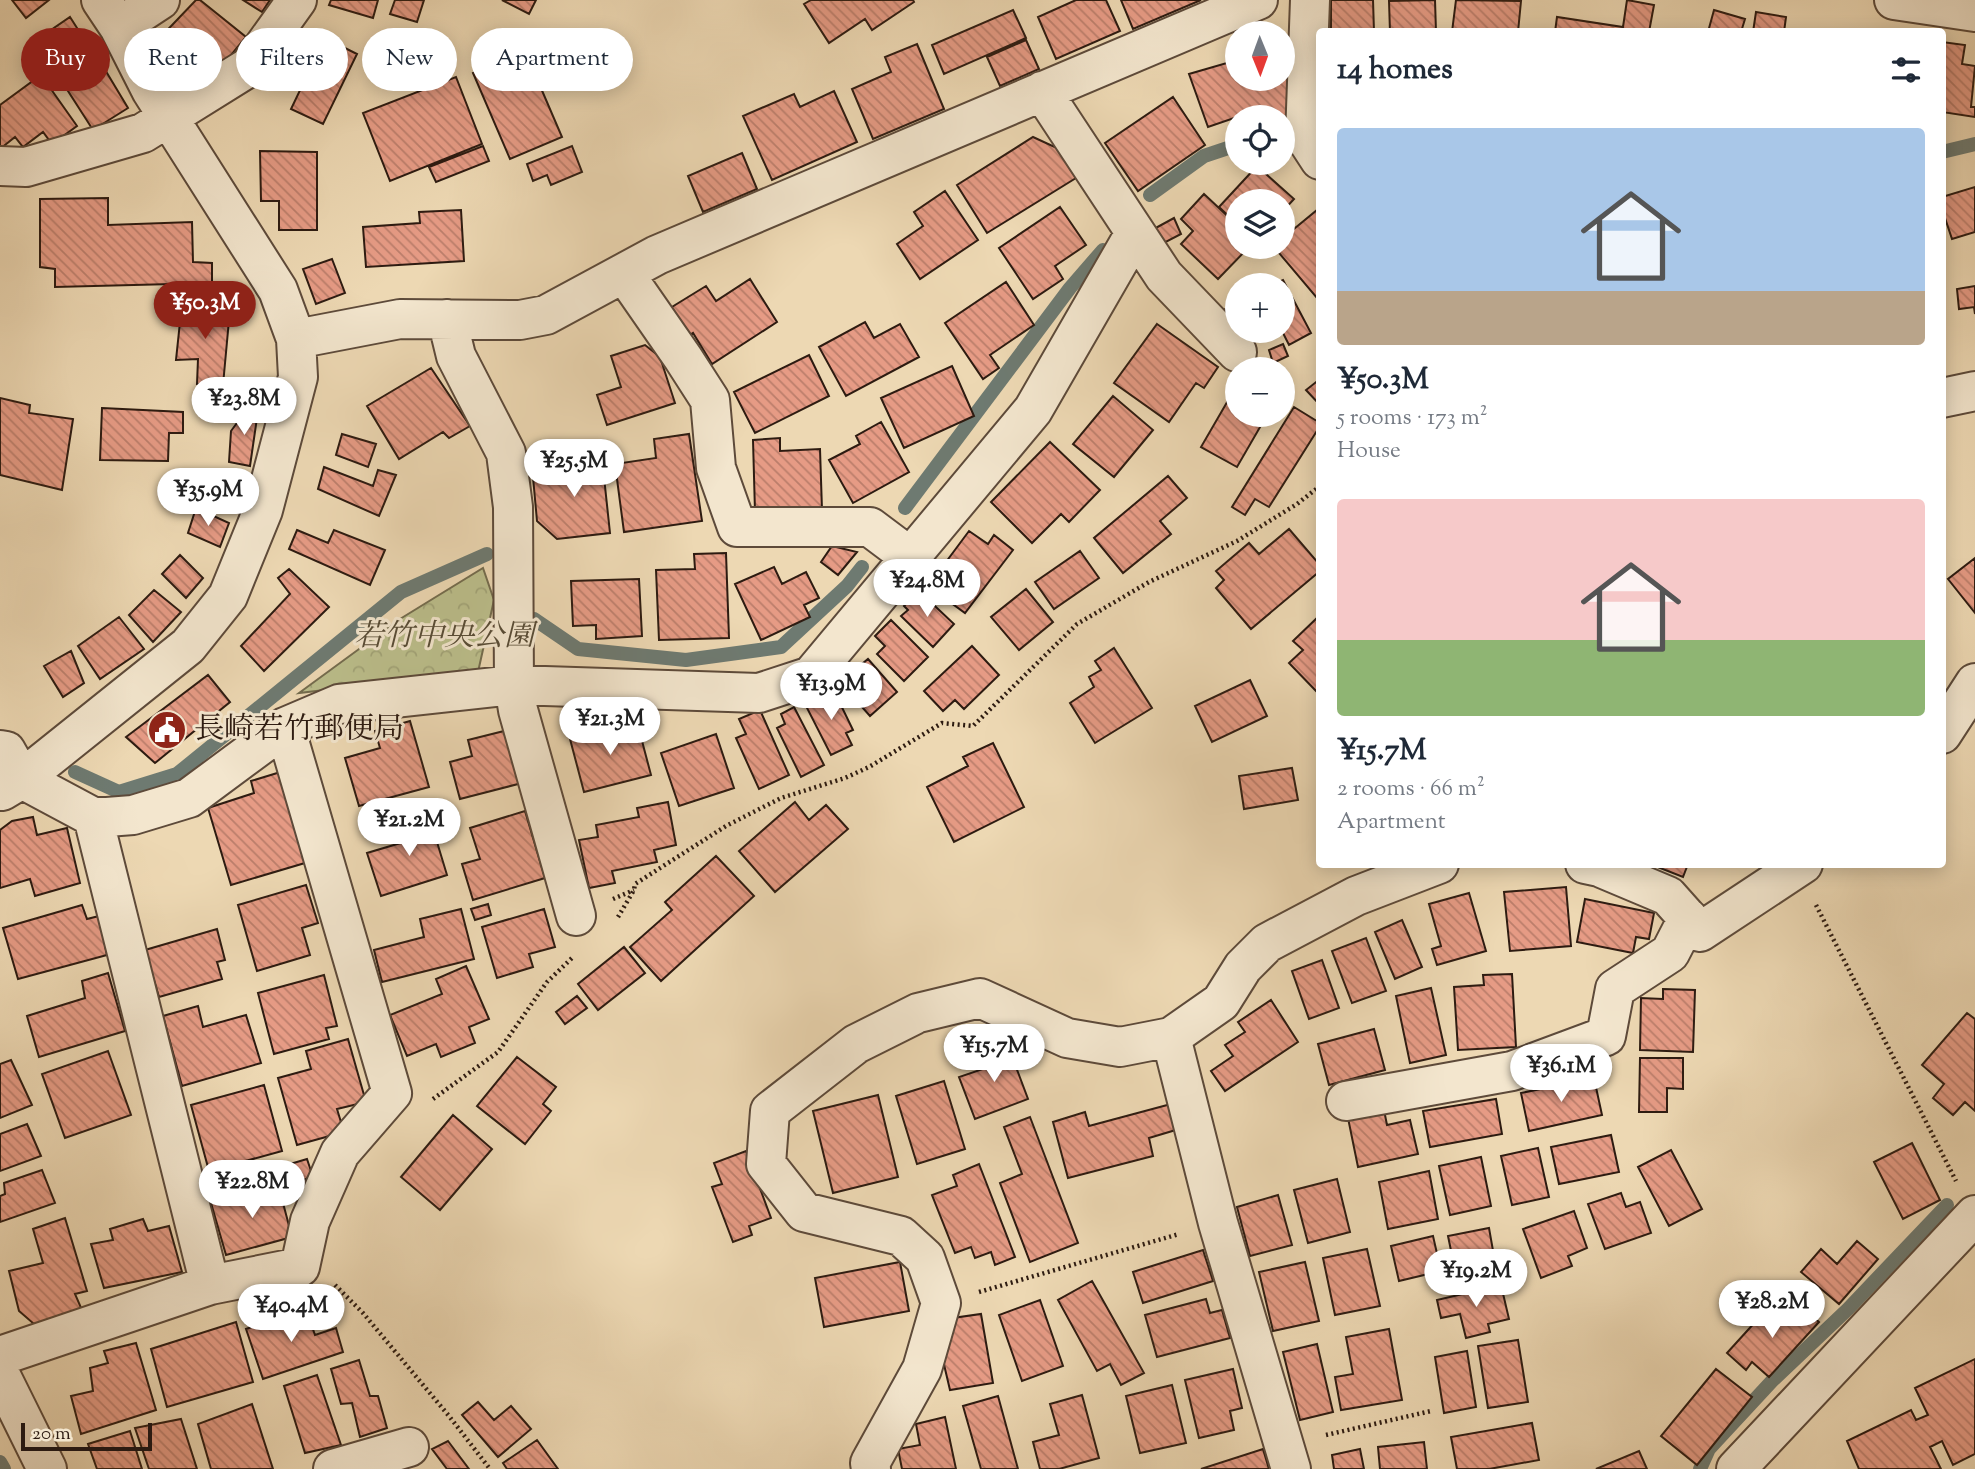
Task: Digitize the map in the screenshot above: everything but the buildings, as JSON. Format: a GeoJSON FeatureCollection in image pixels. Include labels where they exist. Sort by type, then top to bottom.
{"type":"FeatureCollection","features":[{"type":"Feature","properties":{"kind":"street"},"geometry":{"type":"LineString","coordinates":[[160,0],[110,14],[151,90],[278,290],[296,339],[298,377],[263,510],[228,596],[188,646],[7,774],[93,817],[133,815],[189,797],[285,726],[339,704],[514,685],[759,693],[811,676],[1033,410],[1135,233]]}},
{"type":"Feature","properties":{"kind":"street"},"geometry":{"type":"LineString","coordinates":[[0,166],[26,167],[144,133],[249,67],[297,0]]}},
{"type":"Feature","properties":{"kind":"street"},"geometry":{"type":"LineString","coordinates":[[296,339],[400,319],[520,320],[546,315],[670,250],[1258,0]]}},
{"type":"Feature","properties":{"kind":"street"},"geometry":{"type":"LineString","coordinates":[[1310,0],[1305,136],[1316,154]]}},
{"type":"Feature","properties":{"kind":"street"},"geometry":{"type":"LineString","coordinates":[[1894,0],[1975,12]]}},
{"type":"Feature","properties":{"kind":"street"},"geometry":{"type":"LineString","coordinates":[[1042,91],[1164,276],[1237,352]]}},
{"type":"Feature","properties":{"kind":"street"},"geometry":{"type":"LineString","coordinates":[[624,273],[710,400],[716,468],[737,527],[870,527],[910,557]]}},
{"type":"Feature","properties":{"kind":"street"},"geometry":{"type":"LineString","coordinates":[[447,319],[456,356],[506,453],[513,507],[514,685],[578,933]]}},
{"type":"Feature","properties":{"kind":"street"},"geometry":{"type":"LineString","coordinates":[[1946,397],[1975,391]]}},
{"type":"Feature","properties":{"kind":"street"},"geometry":{"type":"LineString","coordinates":[[1946,728],[1975,682]]}},
{"type":"Feature","properties":{"kind":"street"},"geometry":{"type":"LineString","coordinates":[[0,1356],[210,1285],[300,1267],[310,1221],[340,1153],[392,1093],[285,726]]}},
{"type":"Feature","properties":{"kind":"street"},"geometry":{"type":"LineString","coordinates":[[93,817],[210,1285]]}},
{"type":"Feature","properties":{"kind":"street"},"geometry":{"type":"LineString","coordinates":[[872,1469],[870,1463],[922,1368],[941,1303],[925,1258],[901,1236],[804,1212],[766,1164],[770,1111],[856,1044],[918,1013],[980,998],[1067,1038],[1120,1047],[1171,1037],[1221,1002],[1243,967],[1267,943],[1356,896],[1429,868]]}},
{"type":"Feature","properties":{"kind":"street"},"geometry":{"type":"LineString","coordinates":[[1601,868],[1668,896],[1700,932],[1794,868]]}},
{"type":"Feature","properties":{"kind":"street"},"geometry":{"type":"LineString","coordinates":[[1346,1101],[1512,1072],[1606,1036],[1615,989],[1670,953],[1688,918]]}},
{"type":"Feature","properties":{"kind":"street"},"geometry":{"type":"LineString","coordinates":[[1171,1037],[1218,1223],[1288,1457]]}},
{"type":"Feature","properties":{"kind":"street"},"geometry":{"type":"LineString","coordinates":[[1737,1469],[1975,1215]]}},
{"type":"Feature","properties":{"kind":"street"},"geometry":{"type":"LineString","coordinates":[[0,1374],[47,1469]]}},
{"type":"Feature","properties":{"kind":"street"},"geometry":{"type":"LineString","coordinates":[[333,1469],[409,1447]]}},
{"type":"Feature","properties":{"kind":"path"},"geometry":{"type":"LineString","coordinates":[[616,921],[635,884],[726,826],[781,798],[845,778],[869,767],[942,723],[973,726],[1077,624],[1149,582],[1237,541],[1297,505],[1316,489]]}},
{"type":"Feature","properties":{"kind":"path"},"geometry":{"type":"LineString","coordinates":[[1798,868],[1975,1215]]}},
{"type":"Feature","properties":{"kind":"path"},"geometry":{"type":"LineString","coordinates":[[429,1102],[498,1052],[578,933]]}},
{"type":"Feature","properties":{"kind":"path"},"geometry":{"type":"LineString","coordinates":[[941,1303],[1218,1223]]}},
{"type":"Feature","properties":{"kind":"path"},"geometry":{"type":"LineString","coordinates":[[333,1283],[363,1313],[490,1469]]}},
{"type":"Feature","properties":{"kind":"path"},"geometry":{"type":"LineString","coordinates":[[1288,1457],[1431,1411]]}},
{"type":"Feature","properties":{"kind":"green space","name":"若竹中央公園"},"geometry":{"type":"Polygon","coordinates":[[[483,568],[494,600],[478,672],[299,693],[400,619],[483,568]]]}},
{"type":"Feature","properties":{"kind":"waterway"},"geometry":{"type":"LineString","coordinates":[[1946,151],[1975,144]]}},
{"type":"Feature","properties":{"kind":"waterway"},"geometry":{"type":"LineString","coordinates":[[1150,195],[1204,156],[1225,149]]}},
{"type":"Feature","properties":{"kind":"waterway"},"geometry":{"type":"LineString","coordinates":[[905,508],[1070,288],[1103,250]]}},
{"type":"Feature","properties":{"kind":"waterway"},"geometry":{"type":"LineString","coordinates":[[75,772],[119,792],[177,774],[401,592],[487,554]]}},
{"type":"Feature","properties":{"kind":"waterway"},"geometry":{"type":"LineString","coordinates":[[534,619],[578,649],[686,660],[781,647],[847,586],[862,567]]}},
{"type":"Feature","properties":{"kind":"waterway"},"geometry":{"type":"LineString","coordinates":[[1700,1469],[1709,1449],[1772,1381],[1848,1309],[1947,1205]]}},
{"type":"Feature","properties":{"kind":"waterway"},"geometry":{"type":"LineString","coordinates":[[0,1462],[4,1469]]}},
{"type":"Feature","properties":{"kind":"place","name":"長崎若竹郵便局"},"geometry":{"type":"Point","coordinates":[167,730]}}]}
